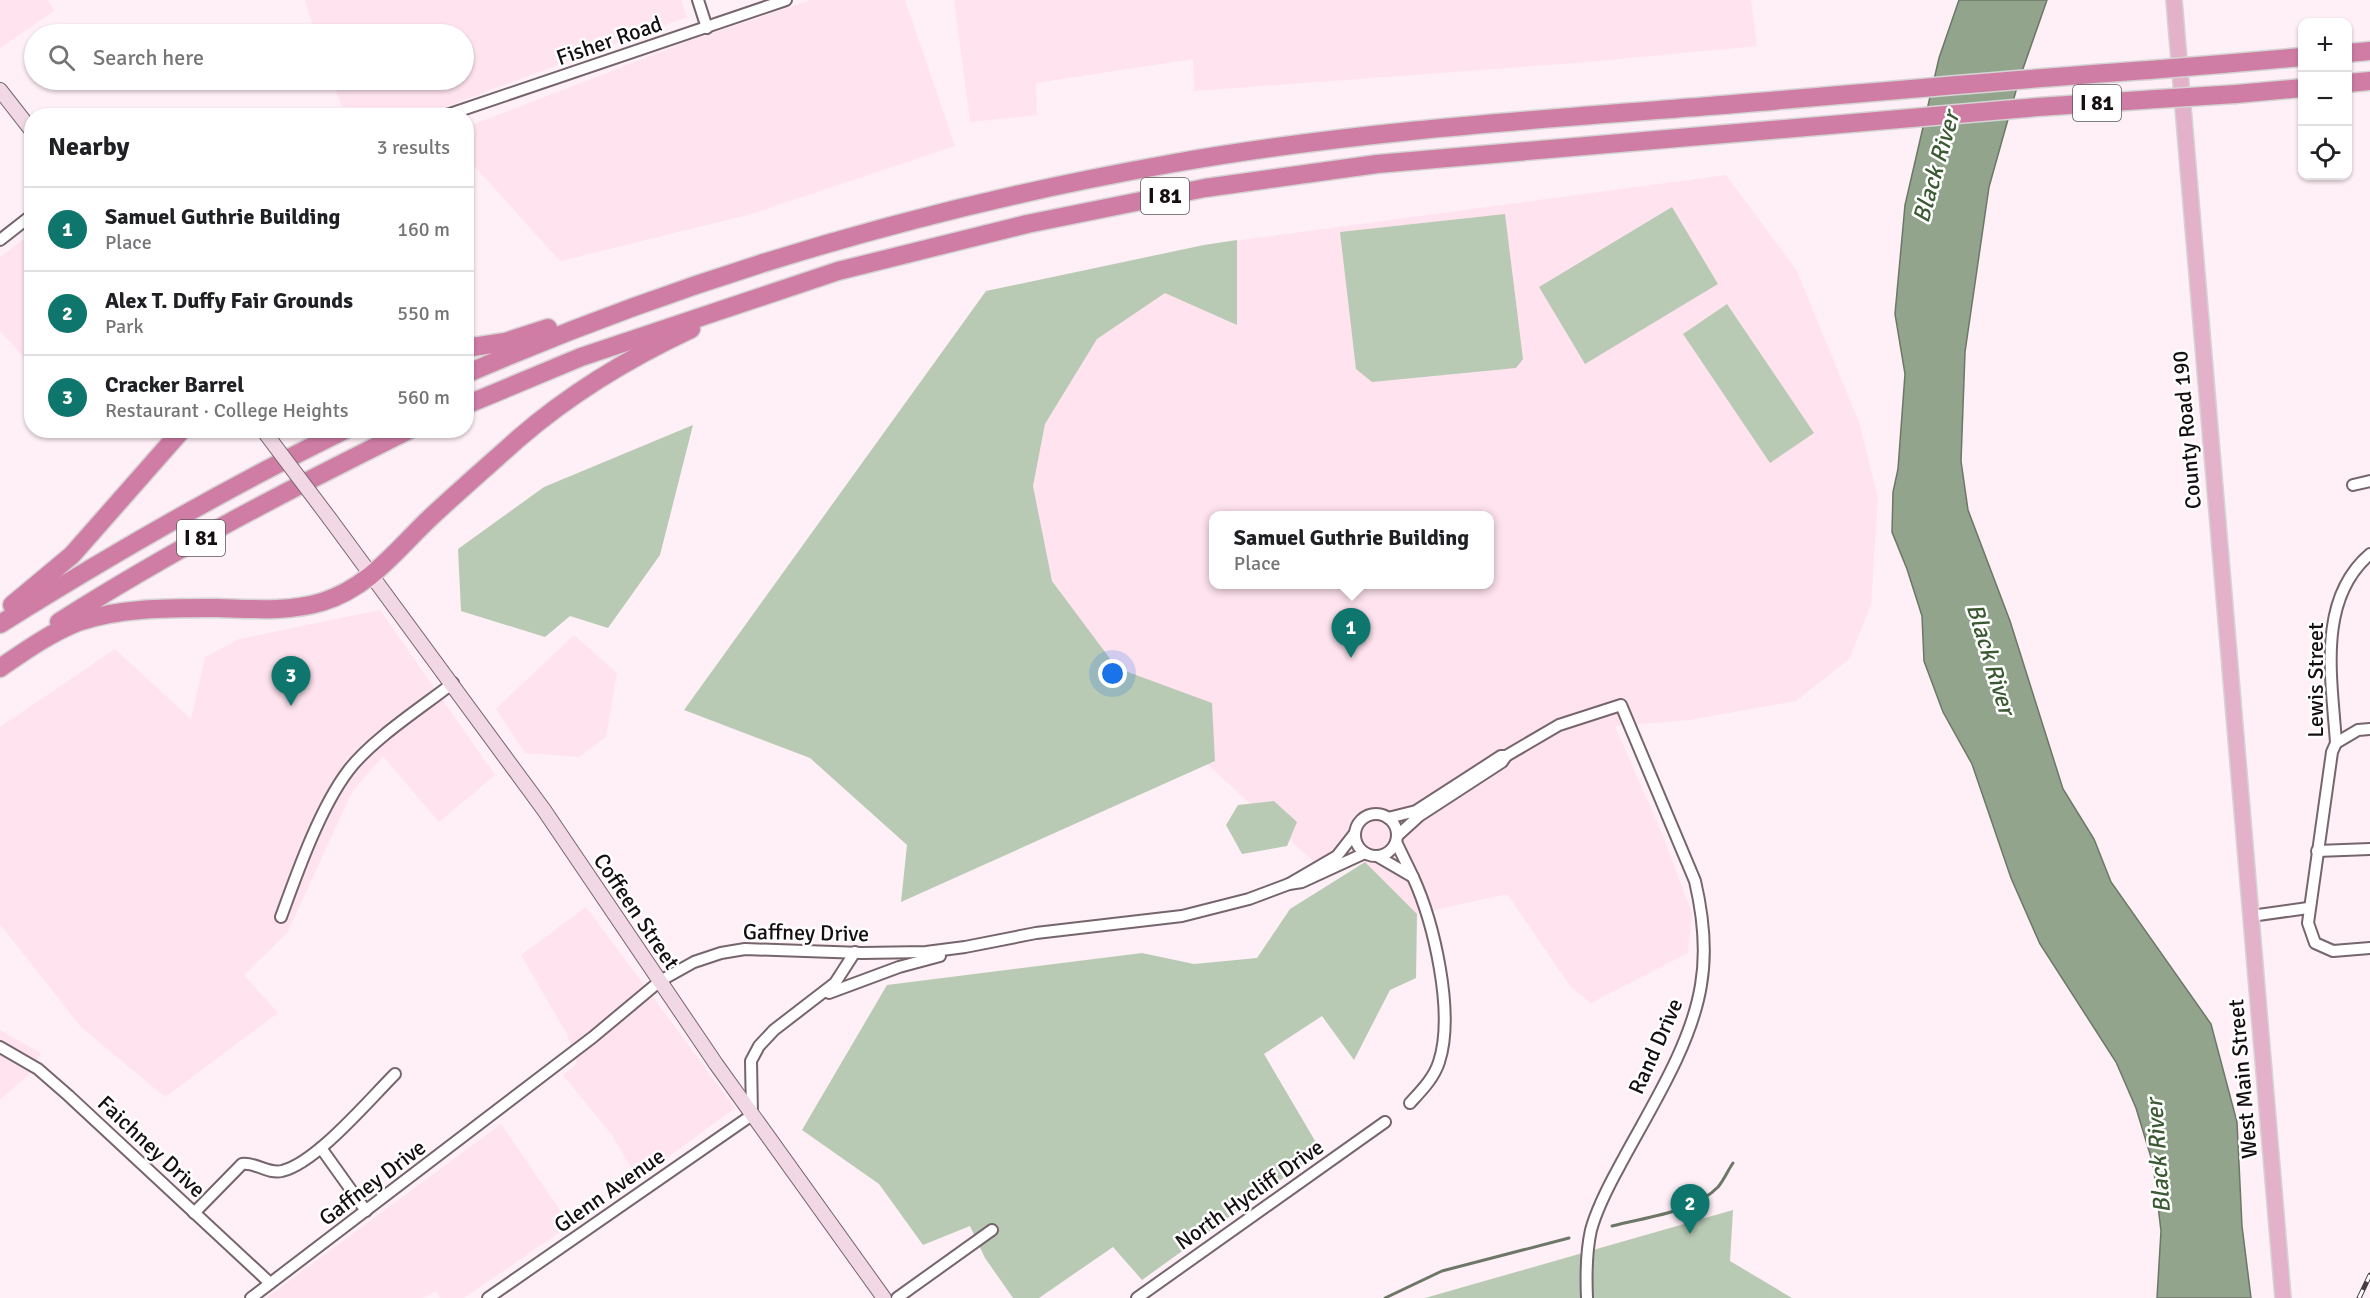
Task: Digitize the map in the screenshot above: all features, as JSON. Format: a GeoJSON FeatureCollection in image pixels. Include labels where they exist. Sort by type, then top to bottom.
{"type":"FeatureCollection","features":[{"type":"Feature","properties":{"kind":"highway"},"geometry":{"type":"LineString","coordinates":[[2352,53],[2370,51]]}},
{"type":"Feature","properties":{"kind":"highway","name":"I 81"},"geometry":{"type":"LineString","coordinates":[[474,371],[565,333],[690,287],[767,262],[956,209],[1180,162],[1312,142],[1445,128],[2298,57]]}},
{"type":"Feature","properties":{"kind":"highway"},"geometry":{"type":"LineString","coordinates":[[2352,83],[2370,81]]}},
{"type":"Feature","properties":{"kind":"highway","name":"I 81"},"geometry":{"type":"LineString","coordinates":[[474,402],[580,357],[769,292],[923,247],[1205,188],[1377,164],[1891,119],[2298,88]]}},
{"type":"Feature","properties":{"kind":"highway"},"geometry":{"type":"LineString","coordinates":[[474,347],[505,342],[645,296],[690,287]]}},
{"type":"Feature","properties":{"kind":"highway"},"geometry":{"type":"LineString","coordinates":[[0,668],[33,645],[79,622],[117,614],[176,608],[295,607],[321,602],[356,587],[374,576],[432,517],[521,437],[585,388],[660,344],[769,292]]}},
{"type":"Feature","properties":{"kind":"highway"},"geometry":{"type":"LineString","coordinates":[[0,615],[72,555],[175,438]]}},
{"type":"Feature","properties":{"kind":"highway","name":"I 81"},"geometry":{"type":"LineString","coordinates":[[0,624],[220,494],[329,438]]}},
{"type":"Feature","properties":{"kind":"highway","name":"I 81"},"geometry":{"type":"LineString","coordinates":[[0,660],[149,567],[394,438]]}},
{"type":"Feature","properties":{"kind":"main road","name":"County Road 190"},"geometry":{"type":"LineString","coordinates":[[2174,0],[2245,855]]}},
{"type":"Feature","properties":{"kind":"main road"},"geometry":{"type":"LineString","coordinates":[[0,90],[24,121]]}},
{"type":"Feature","properties":{"kind":"main road","name":"Coffeen Street"},"geometry":{"type":"LineString","coordinates":[[269,438],[374,576],[544,810],[752,1115],[884,1298]]}},
{"type":"Feature","properties":{"kind":"main road","name":"West Main Street"},"geometry":{"type":"LineString","coordinates":[[2245,855],[2283,1298]]}},
{"type":"Feature","properties":{"kind":"street"},"geometry":{"type":"LineString","coordinates":[[698,0],[707,28]]}},
{"type":"Feature","properties":{"kind":"street","name":"Fisher Road"},"geometry":{"type":"LineString","coordinates":[[468,108],[786,0]]}},
{"type":"Feature","properties":{"kind":"street"},"geometry":{"type":"LineString","coordinates":[[0,240],[24,221]]}},
{"type":"Feature","properties":{"kind":"street"},"geometry":{"type":"LineString","coordinates":[[2353,485],[2370,481]]}},
{"type":"Feature","properties":{"kind":"street","name":"Lewis Street"},"geometry":{"type":"LineString","coordinates":[[2370,554],[2357,567],[2335,610],[2331,635],[2336,743],[2332,752],[2308,908],[2312,937],[2320,947],[2328,950],[2370,948]]}},
{"type":"Feature","properties":{"kind":"street"},"geometry":{"type":"LineString","coordinates":[[281,917],[301,863],[347,772],[361,757],[453,683]]}},
{"type":"Feature","properties":{"kind":"street","name":"Rand Drive"},"geometry":{"type":"LineString","coordinates":[[1506,756],[1540,734],[1621,705],[1695,881],[1702,910],[1705,950],[1701,986],[1693,1017],[1679,1052],[1602,1200],[1591,1230],[1586,1271],[1587,1298]]}},
{"type":"Feature","properties":{"kind":"street"},"geometry":{"type":"LineString","coordinates":[[2336,743],[2358,730],[2370,729]]}},
{"type":"Feature","properties":{"kind":"street"},"geometry":{"type":"LineString","coordinates":[[1388,818],[1416,811],[1501,756],[1506,756]]}},
{"type":"Feature","properties":{"kind":"street"},"geometry":{"type":"LineString","coordinates":[[1377,856],[1388,852],[1396,839],[1411,823],[1502,762],[1506,756]]}},
{"type":"Feature","properties":{"kind":"street"},"geometry":{"type":"LineString","coordinates":[[1410,1103],[1430,1081],[1438,1064],[1445,1028],[1444,1002],[1426,907],[1413,877],[1396,839],[1394,824],[1379,814],[1367,816],[1359,823],[1355,833],[1357,844],[1365,853],[1377,856],[1413,877]]}},
{"type":"Feature","properties":{"kind":"street","name":"Gaffney Drive"},"geometry":{"type":"LineString","coordinates":[[251,1298],[593,1037],[660,981],[694,962],[721,952],[745,949],[926,952],[1036,933],[1182,916],[1249,899],[1289,884],[1337,856],[1355,833]]}},
{"type":"Feature","properties":{"kind":"street"},"geometry":{"type":"LineString","coordinates":[[2317,851],[2370,849]]}},
{"type":"Feature","properties":{"kind":"street","name":"Gaffney Drive"},"geometry":{"type":"LineString","coordinates":[[1289,884],[1302,882],[1365,853]]}},
{"type":"Feature","properties":{"kind":"street"},"geometry":{"type":"LineString","coordinates":[[2251,916],[2308,908]]}},
{"type":"Feature","properties":{"kind":"street"},"geometry":{"type":"LineString","coordinates":[[815,999],[899,967],[965,947]]}},
{"type":"Feature","properties":{"kind":"street"},"geometry":{"type":"LineString","coordinates":[[752,1115],[751,1061],[759,1046],[774,1030],[835,983],[855,952]]}},
{"type":"Feature","properties":{"kind":"street","name":"Faichney Drive"},"geometry":{"type":"LineString","coordinates":[[0,1047],[38,1069],[270,1283]]}},
{"type":"Feature","properties":{"kind":"street"},"geometry":{"type":"LineString","coordinates":[[194,1213],[242,1164],[267,1172],[280,1172],[295,1167],[321,1148],[395,1074]]}},
{"type":"Feature","properties":{"kind":"street","name":"Glenn Avenue"},"geometry":{"type":"LineString","coordinates":[[488,1298],[752,1115]]}},
{"type":"Feature","properties":{"kind":"street","name":"North Hycliff Drive"},"geometry":{"type":"LineString","coordinates":[[1137,1298],[1385,1122]]}},
{"type":"Feature","properties":{"kind":"street"},"geometry":{"type":"LineString","coordinates":[[321,1148],[366,1211]]}},
{"type":"Feature","properties":{"kind":"street"},"geometry":{"type":"LineString","coordinates":[[897,1298],[992,1230]]}},
{"type":"Feature","properties":{"kind":"shaded area"},"geometry":{"type":"Polygon","coordinates":[[[0,0],[48,0],[54,11],[35,24],[24,24],[24,32],[0,48],[0,0]]]}},
{"type":"Feature","properties":{"kind":"shaded area"},"geometry":{"type":"Polygon","coordinates":[[[305,0],[681,0],[687,17],[445,107],[342,107],[336,90],[474,90],[474,24],[312,24],[305,0]]]}},
{"type":"Feature","properties":{"kind":"shaded area"},"geometry":{"type":"Polygon","coordinates":[[[811,0],[905,0],[955,146],[748,215],[560,261],[474,166],[474,124],[689,41],[811,0]]]}},
{"type":"Feature","properties":{"kind":"shaded area"},"geometry":{"type":"Polygon","coordinates":[[[954,0],[1751,0],[1757,46],[1577,63],[1194,91],[1193,59],[1036,83],[1037,115],[970,122],[954,0]]]}},
{"type":"Feature","properties":{"kind":"shaded area"},"geometry":{"type":"Polygon","coordinates":[[[1726,175],[1797,271],[1860,425],[1878,498],[1871,605],[1849,659],[1796,701],[1689,720],[1615,726],[1661,831],[1692,913],[1688,953],[1591,1003],[1571,987],[1507,894],[1417,914],[1365,862],[1315,863],[1194,752],[1117,668],[1052,581],[1033,486],[1045,424],[1097,339],[1204,245],[1726,175]]]}},
{"type":"Feature","properties":{"kind":"shaded area"},"geometry":{"type":"Polygon","coordinates":[[[1672,207],[1718,284],[1585,364],[1539,287],[1672,207]]]}},
{"type":"Feature","properties":{"kind":"shaded area"},"geometry":{"type":"Polygon","coordinates":[[[1505,214],[1523,359],[1516,368],[1372,382],[1356,369],[1340,232],[1505,214]]]}},
{"type":"Feature","properties":{"kind":"shaded area"},"geometry":{"type":"Polygon","coordinates":[[[24,239],[24,357],[0,331],[0,257],[24,239]]]}},
{"type":"Feature","properties":{"kind":"shaded area"},"geometry":{"type":"Polygon","coordinates":[[[1237,240],[1237,325],[1165,293],[1097,339],[1045,424],[1033,486],[1052,581],[1117,668],[1212,703],[1215,761],[901,902],[907,845],[810,758],[684,710],[986,291],[1237,240]]]}},
{"type":"Feature","properties":{"kind":"shaded area"},"geometry":{"type":"Polygon","coordinates":[[[1727,304],[1814,433],[1770,463],[1683,334],[1727,304]]]}},
{"type":"Feature","properties":{"kind":"shaded area"},"geometry":{"type":"Polygon","coordinates":[[[693,425],[660,555],[608,628],[570,616],[545,637],[461,611],[458,549],[544,487],[693,425]]]}},
{"type":"Feature","properties":{"kind":"shaded area"},"geometry":{"type":"Polygon","coordinates":[[[380,610],[495,775],[439,822],[383,756],[352,792],[287,933],[244,975],[278,1013],[165,1097],[81,1027],[0,924],[0,727],[115,649],[191,719],[205,657],[239,639],[380,610]]]}},
{"type":"Feature","properties":{"kind":"shaded area"},"geometry":{"type":"Polygon","coordinates":[[[574,635],[617,673],[606,737],[579,757],[525,753],[496,709],[574,635]]]}},
{"type":"Feature","properties":{"kind":"shaded area"},"geometry":{"type":"Polygon","coordinates":[[[1274,801],[1297,822],[1287,846],[1242,854],[1226,825],[1238,805],[1274,801]]]}},
{"type":"Feature","properties":{"kind":"shaded area"},"geometry":{"type":"Polygon","coordinates":[[[1365,862],[1417,914],[1416,978],[1390,990],[1354,1060],[1322,1016],[1264,1054],[1321,1151],[1142,1280],[1113,1247],[1039,1298],[1013,1298],[985,1258],[970,1226],[923,1245],[879,1184],[802,1130],[887,985],[1142,953],[1194,964],[1257,958],[1290,909],[1365,862]]]}},
{"type":"Feature","properties":{"kind":"shaded area"},"geometry":{"type":"Polygon","coordinates":[[[586,907],[735,1108],[638,1179],[612,1135],[563,1075],[577,1064],[567,1034],[521,955],[586,907]]]}},
{"type":"Feature","properties":{"kind":"shaded area"},"geometry":{"type":"Polygon","coordinates":[[[0,1030],[41,1053],[29,1074],[0,1100],[0,1030]]]}},
{"type":"Feature","properties":{"kind":"shaded area"},"geometry":{"type":"Polygon","coordinates":[[[501,1124],[570,1225],[464,1298],[440,1298],[436,1291],[423,1298],[266,1298],[501,1124]]]}},
{"type":"Feature","properties":{"kind":"shaded area"},"geometry":{"type":"Polygon","coordinates":[[[1733,1210],[1730,1261],[1792,1298],[1425,1298],[1733,1210]]]}},
{"type":"Feature","properties":{"kind":"water","name":"Black River"},"geometry":{"type":"Polygon","coordinates":[[[1959,0],[2047,0],[2019,80],[1989,187],[1965,352],[1961,461],[1968,510],[2010,621],[2063,789],[2094,839],[2111,882],[2211,1024],[2237,1122],[2242,1226],[2251,1298],[2157,1298],[2161,1231],[2153,1164],[2136,1108],[2116,1062],[2040,944],[2011,878],[1972,764],[1943,712],[1924,661],[1922,616],[1892,532],[1893,492],[1898,469],[1905,374],[1895,314],[1905,205],[1939,58],[1959,0]]]}},
{"type":"Feature","properties":{"kind":"waterway"},"geometry":{"type":"LineString","coordinates":[[1612,1226],[1668,1213],[1696,1203],[1718,1187],[1733,1163]]}},
{"type":"Feature","properties":{"kind":"waterway"},"geometry":{"type":"LineString","coordinates":[[1385,1298],[1442,1271],[1569,1238]]}},
{"type":"Feature","properties":{"kind":"railway"},"geometry":{"type":"LineString","coordinates":[[2359,1298],[2370,1275]]}},
{"type":"Feature","properties":{"kind":"place","name":"Samuel Guthrie Building"},"geometry":{"type":"Point","coordinates":[1351,658]}},
{"type":"Feature","properties":{"kind":"place","name":"Cracker Barrel"},"geometry":{"type":"Point","coordinates":[291,706]}},
{"type":"Feature","properties":{"kind":"place","name":"Alex T. Duffy Fair Grounds"},"geometry":{"type":"Point","coordinates":[1690,1234]}}]}
